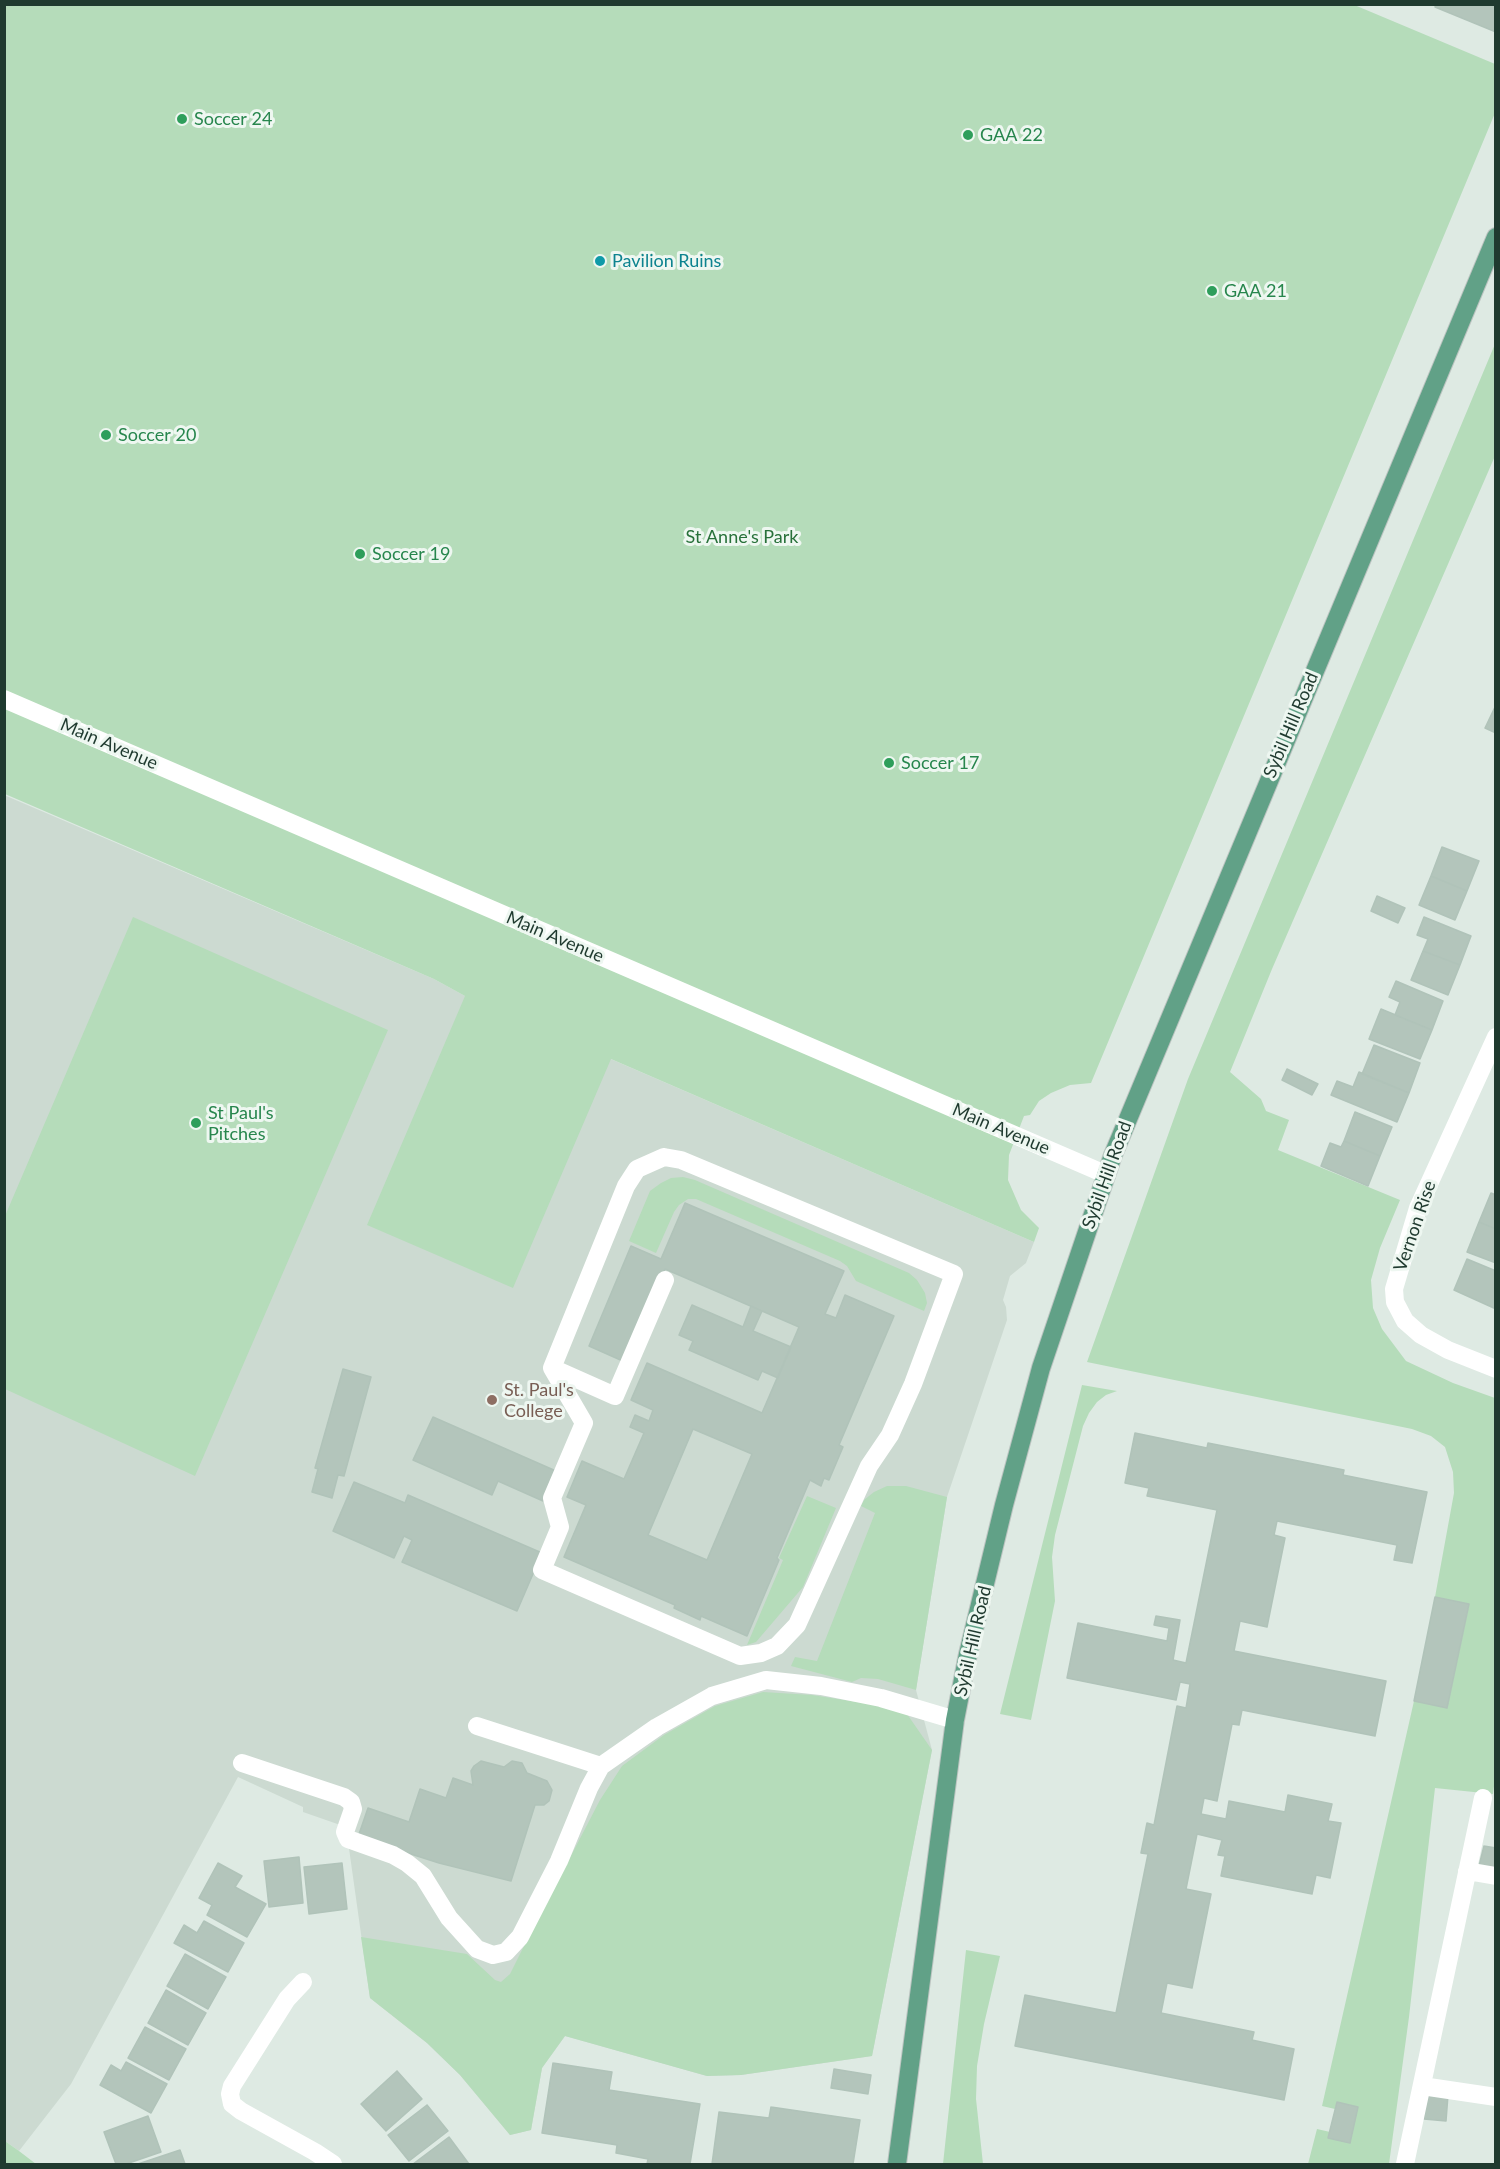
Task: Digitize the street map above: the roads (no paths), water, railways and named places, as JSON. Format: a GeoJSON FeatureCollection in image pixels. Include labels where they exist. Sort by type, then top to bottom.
{"type":"FeatureCollection","features":[{"type":"Feature","properties":{"kind":"main road","name":"Sybil Hill Road"},"geometry":{"type":"LineString","coordinates":[[897,2164],[955,1720],[968,1654],[1015,1459],[1041,1368],[1105,1174],[1190,965],[1496,237]]}},
{"type":"Feature","properties":{"kind":"street","name":"Main Avenue"},"geometry":{"type":"LineString","coordinates":[[4,699],[1105,1174]]}},
{"type":"Feature","properties":{"kind":"street","name":"Vernon Rise"},"geometry":{"type":"LineString","coordinates":[[1496,1037],[1418,1208],[1394,1289],[1395,1302],[1405,1321],[1421,1335],[1448,1350],[1496,1369]]}},
{"type":"Feature","properties":{"kind":"street"},"geometry":{"type":"LineString","coordinates":[[664,1157],[681,1160],[954,1274],[914,1384],[890,1436],[869,1466],[797,1625],[777,1646],[760,1653],[740,1656],[542,1570],[560,1527],[552,1498],[584,1422],[552,1368],[626,1186],[637,1169],[664,1157]]}},
{"type":"Feature","properties":{"kind":"street"},"geometry":{"type":"LineString","coordinates":[[552,1368],[615,1396],[665,1280]]}},
{"type":"Feature","properties":{"kind":"street"},"geometry":{"type":"LineString","coordinates":[[242,1763],[344,1797],[351,1802],[353,1809],[345,1832],[348,1839],[393,1855],[407,1863],[423,1876],[449,1918],[477,1949],[493,1955],[506,1952],[519,1937],[560,1861],[589,1788],[602,1766],[657,1727],[712,1696],[766,1680],[822,1686],[881,1698],[955,1720]]}},
{"type":"Feature","properties":{"kind":"street"},"geometry":{"type":"LineString","coordinates":[[477,1726],[602,1766]]}},
{"type":"Feature","properties":{"kind":"street"},"geometry":{"type":"LineString","coordinates":[[1405,2164],[1483,1798]]}},
{"type":"Feature","properties":{"kind":"street"},"geometry":{"type":"LineString","coordinates":[[1467,1872],[1496,1876]]}},
{"type":"Feature","properties":{"kind":"street"},"geometry":{"type":"LineString","coordinates":[[303,1982],[286,1999],[232,2086],[230,2094],[232,2104],[241,2111],[333,2164]]}},
{"type":"Feature","properties":{"kind":"street"},"geometry":{"type":"LineString","coordinates":[[1422,2086],[1496,2097]]}},
{"type":"Feature","properties":{"kind":"place","name":"Soccer 24"},"geometry":{"type":"Point","coordinates":[182,119]}},
{"type":"Feature","properties":{"kind":"place","name":"GAA 22"},"geometry":{"type":"Point","coordinates":[968,135]}},
{"type":"Feature","properties":{"kind":"place","name":"Pavilion Ruins"},"geometry":{"type":"Point","coordinates":[600,261]}},
{"type":"Feature","properties":{"kind":"place","name":"GAA 21"},"geometry":{"type":"Point","coordinates":[1212,291]}},
{"type":"Feature","properties":{"kind":"place","name":"Soccer 20"},"geometry":{"type":"Point","coordinates":[106,435]}},
{"type":"Feature","properties":{"kind":"place","name":"Soccer 19"},"geometry":{"type":"Point","coordinates":[360,554]}},
{"type":"Feature","properties":{"kind":"place","name":"Soccer 17"},"geometry":{"type":"Point","coordinates":[889,763]}},
{"type":"Feature","properties":{"kind":"place","name":"St Paul's Pitches"},"geometry":{"type":"Point","coordinates":[196,1123]}},
{"type":"Feature","properties":{"kind":"place","name":"St. Paul's College"},"geometry":{"type":"Point","coordinates":[492,1400]}},
{"type":"Feature","properties":{"kind":"park label","name":"St Anne's Park"},"geometry":{"type":"Point","coordinates":[742,537]}}]}
